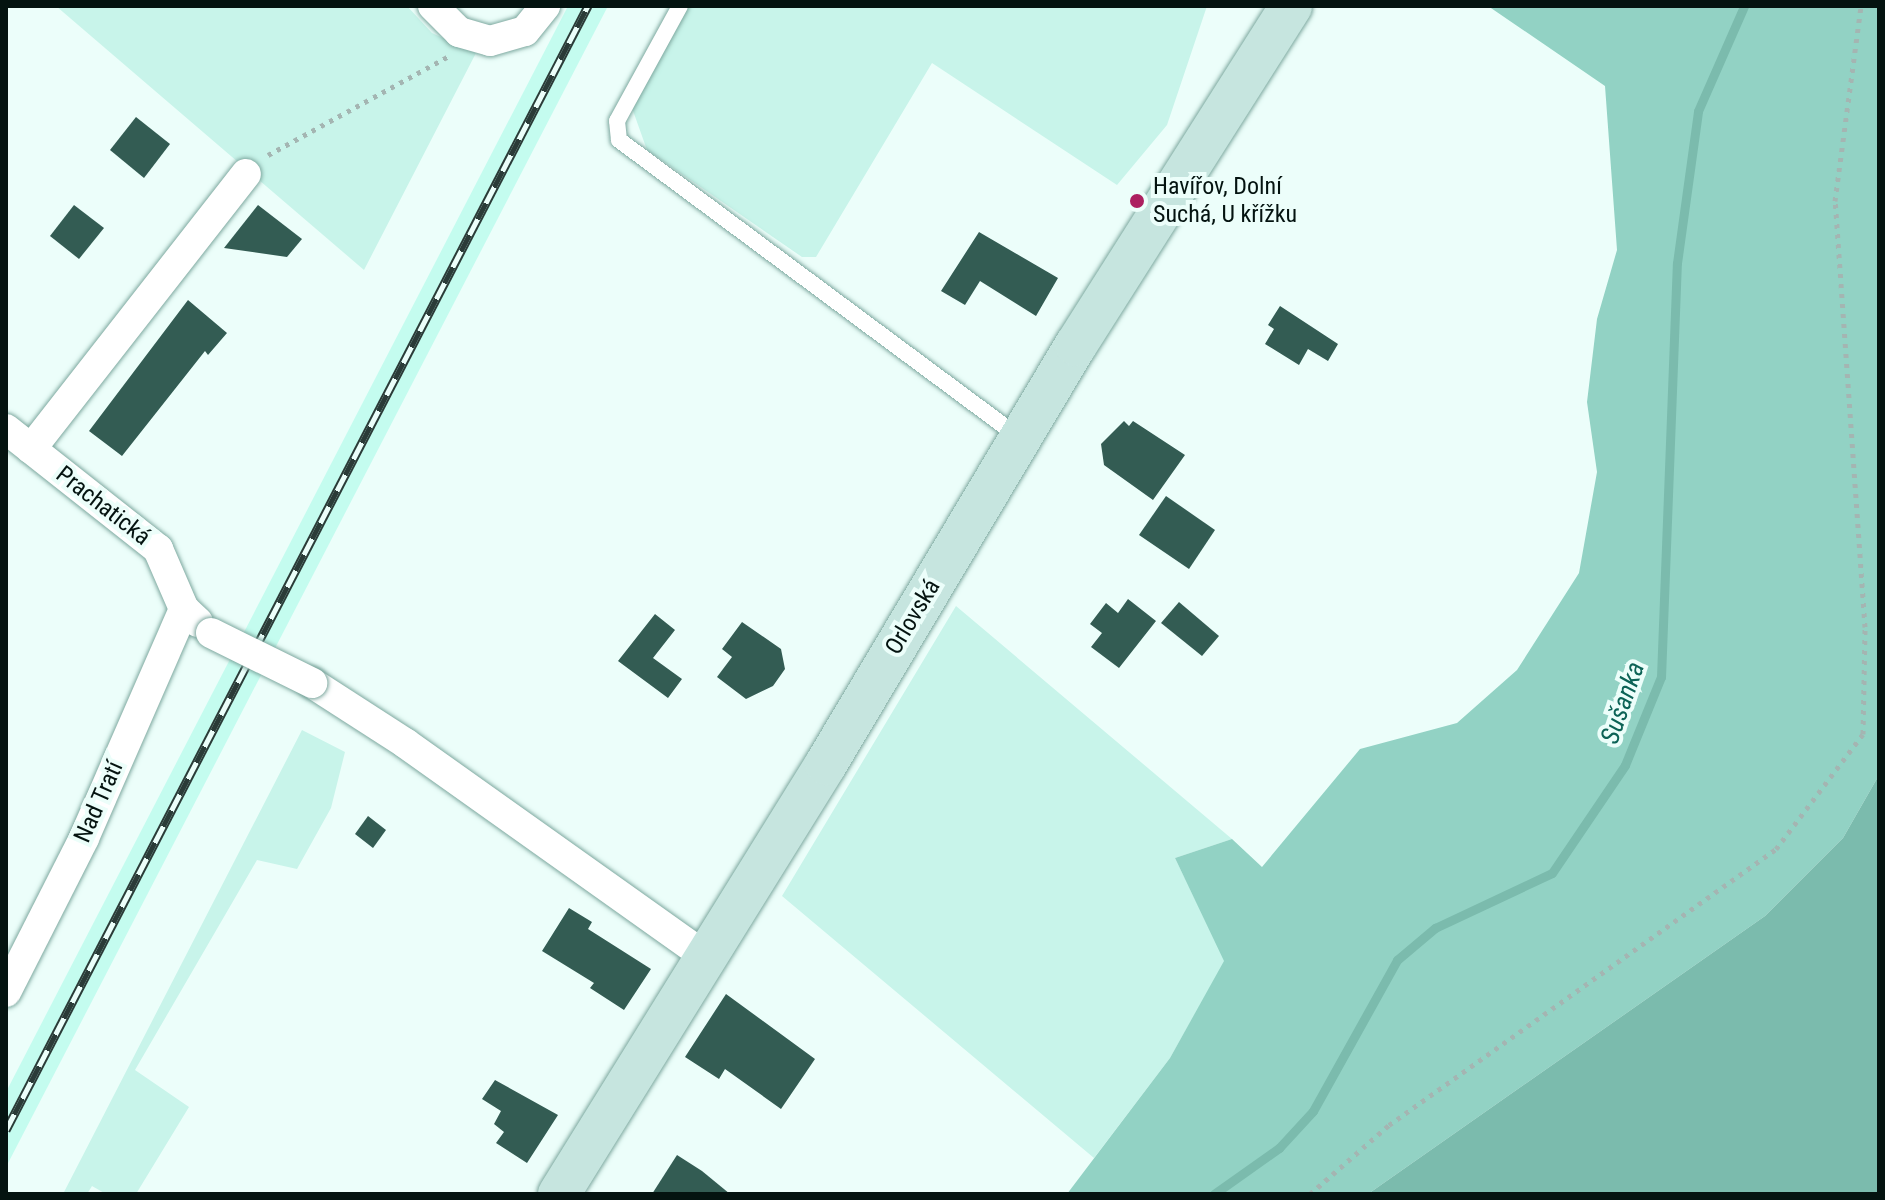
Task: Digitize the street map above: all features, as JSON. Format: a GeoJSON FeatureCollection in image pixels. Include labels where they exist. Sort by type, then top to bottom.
{"type":"FeatureCollection","features":[{"type":"Feature","properties":{"kind":"main road","name":"Orlovská"},"geometry":{"type":"LineString","coordinates":[[559,1194],[1020,439],[1269,23],[1291,6]]}},
{"type":"Feature","properties":{"kind":"street"},"geometry":{"type":"LineString","coordinates":[[433,6],[459,32],[490,41],[525,31],[545,6]]}},
{"type":"Feature","properties":{"kind":"street"},"geometry":{"type":"LineString","coordinates":[[31,449],[246,174]]}},
{"type":"Feature","properties":{"kind":"street","name":"Prachatická"},"geometry":{"type":"LineString","coordinates":[[6,429],[158,549],[184,609],[211,633],[312,683],[405,743],[705,956]]}},
{"type":"Feature","properties":{"kind":"street","name":"Nad Tratí"},"geometry":{"type":"LineString","coordinates":[[6,992],[84,838],[184,609]]}},
{"type":"Feature","properties":{"kind":"lane"},"geometry":{"type":"LineString","coordinates":[[680,6],[617,121],[619,140],[1020,439]]}},
{"type":"Feature","properties":{"kind":"path"},"geometry":{"type":"LineString","coordinates":[[1310,1194],[1389,1125],[1776,849],[1863,734],[1865,627],[1835,201],[1861,6]]}},
{"type":"Feature","properties":{"kind":"path"},"geometry":{"type":"LineString","coordinates":[[246,174],[256,162],[481,38]]}},
{"type":"Feature","properties":{"kind":"shaded area"},"geometry":{"type":"Polygon","coordinates":[[[56,6],[407,6],[432,33],[476,53],[364,270],[56,6]]]}},
{"type":"Feature","properties":{"kind":"shaded area"},"geometry":{"type":"Polygon","coordinates":[[[568,6],[608,6],[6,1167],[6,1092],[568,6]]]}},
{"type":"Feature","properties":{"kind":"shaded area"},"geometry":{"type":"Polygon","coordinates":[[[681,6],[1207,6],[1167,125],[1117,185],[932,63],[816,257],[802,257],[647,150],[632,108],[681,6]]]}},
{"type":"Feature","properties":{"kind":"shaded area"},"geometry":{"type":"Polygon","coordinates":[[[1488,6],[1879,6],[1879,775],[1843,838],[1765,916],[1368,1194],[1067,1194],[1170,1058],[1224,961],[1175,858],[1232,839],[1262,867],[1360,749],[1457,723],[1517,670],[1579,573],[1597,472],[1587,402],[1597,319],[1617,250],[1605,86],[1488,6]]]}},
{"type":"Feature","properties":{"kind":"shaded area"},"geometry":{"type":"Polygon","coordinates":[[[956,606],[1232,839],[1175,858],[1225,961],[1170,1058],[1094,1158],[782,896],[956,606]]]}},
{"type":"Feature","properties":{"kind":"shaded area"},"geometry":{"type":"Polygon","coordinates":[[[302,730],[345,752],[331,808],[297,869],[257,860],[135,1070],[189,1107],[136,1194],[106,1194],[92,1186],[87,1194],[63,1194],[302,730]]]}},
{"type":"Feature","properties":{"kind":"shaded area"},"geometry":{"type":"Polygon","coordinates":[[[1879,775],[1879,1194],[1368,1194],[1765,916],[1843,838],[1879,775]]]}},
{"type":"Feature","properties":{"kind":"building"},"geometry":{"type":"Polygon","coordinates":[[[136,117],[170,144],[144,178],[110,150],[136,117]]]}},
{"type":"Feature","properties":{"kind":"building"},"geometry":{"type":"Polygon","coordinates":[[[74,205],[104,228],[79,259],[50,236],[74,205]]]}},
{"type":"Feature","properties":{"kind":"building"},"geometry":{"type":"Polygon","coordinates":[[[258,205],[302,239],[287,257],[224,248],[258,205]]]}},
{"type":"Feature","properties":{"kind":"building"},"geometry":{"type":"Polygon","coordinates":[[[979,232],[1058,278],[1036,316],[980,281],[965,305],[941,291],[979,232]]]}},
{"type":"Feature","properties":{"kind":"building"},"geometry":{"type":"Polygon","coordinates":[[[188,300],[227,333],[208,355],[205,351],[122,456],[89,431],[188,300]]]}},
{"type":"Feature","properties":{"kind":"building"},"geometry":{"type":"Polygon","coordinates":[[[1280,306],[1338,344],[1328,361],[1308,349],[1299,365],[1265,344],[1274,329],[1268,325],[1280,306]]]}},
{"type":"Feature","properties":{"kind":"building"},"geometry":{"type":"Polygon","coordinates":[[[1124,421],[1129,426],[1133,421],[1185,455],[1153,500],[1104,465],[1101,444],[1124,421]]]}},
{"type":"Feature","properties":{"kind":"building"},"geometry":{"type":"Polygon","coordinates":[[[1166,496],[1215,530],[1189,569],[1139,535],[1166,496]]]}},
{"type":"Feature","properties":{"kind":"building"},"geometry":{"type":"Polygon","coordinates":[[[1128,599],[1156,621],[1119,668],[1091,647],[1102,633],[1090,624],[1106,603],[1118,613],[1128,599]]]}},
{"type":"Feature","properties":{"kind":"building"},"geometry":{"type":"Polygon","coordinates":[[[1179,602],[1219,636],[1202,656],[1161,623],[1179,602]]]}},
{"type":"Feature","properties":{"kind":"building"},"geometry":{"type":"Polygon","coordinates":[[[655,614],[675,630],[653,658],[682,679],[668,698],[618,661],[655,614]]]}},
{"type":"Feature","properties":{"kind":"building"},"geometry":{"type":"Polygon","coordinates":[[[742,622],[781,649],[785,669],[773,686],[746,699],[717,677],[732,657],[722,649],[742,622]]]}},
{"type":"Feature","properties":{"kind":"building"},"geometry":{"type":"Polygon","coordinates":[[[368,816],[386,830],[373,848],[355,834],[368,816]]]}},
{"type":"Feature","properties":{"kind":"building"},"geometry":{"type":"Polygon","coordinates":[[[569,908],[592,922],[588,929],[651,969],[624,1010],[590,988],[594,983],[542,951],[569,908]]]}},
{"type":"Feature","properties":{"kind":"building"},"geometry":{"type":"Polygon","coordinates":[[[726,994],[815,1059],[781,1109],[725,1069],[719,1079],[685,1057],[726,994]]]}},
{"type":"Feature","properties":{"kind":"building"},"geometry":{"type":"Polygon","coordinates":[[[495,1080],[558,1115],[527,1163],[496,1143],[504,1132],[494,1124],[501,1111],[482,1099],[495,1080]]]}},
{"type":"Feature","properties":{"kind":"building"},"geometry":{"type":"Polygon","coordinates":[[[677,1155],[702,1171],[730,1194],[652,1194],[677,1155]]]}},
{"type":"Feature","properties":{"kind":"waterway","name":"Sušanka"},"geometry":{"type":"LineString","coordinates":[[1214,1194],[1279,1148],[1313,1111],[1397,960],[1435,928],[1552,873],[1625,765],[1661,677],[1677,263],[1698,111],[1744,6]]}},
{"type":"Feature","properties":{"kind":"railway"},"geometry":{"type":"LineString","coordinates":[[6,1130],[588,6]]}},
{"type":"Feature","properties":{"kind":"place","name":"Havířov, Dolní Suchá, U křížku"},"geometry":{"type":"Point","coordinates":[1137,201]}}]}
